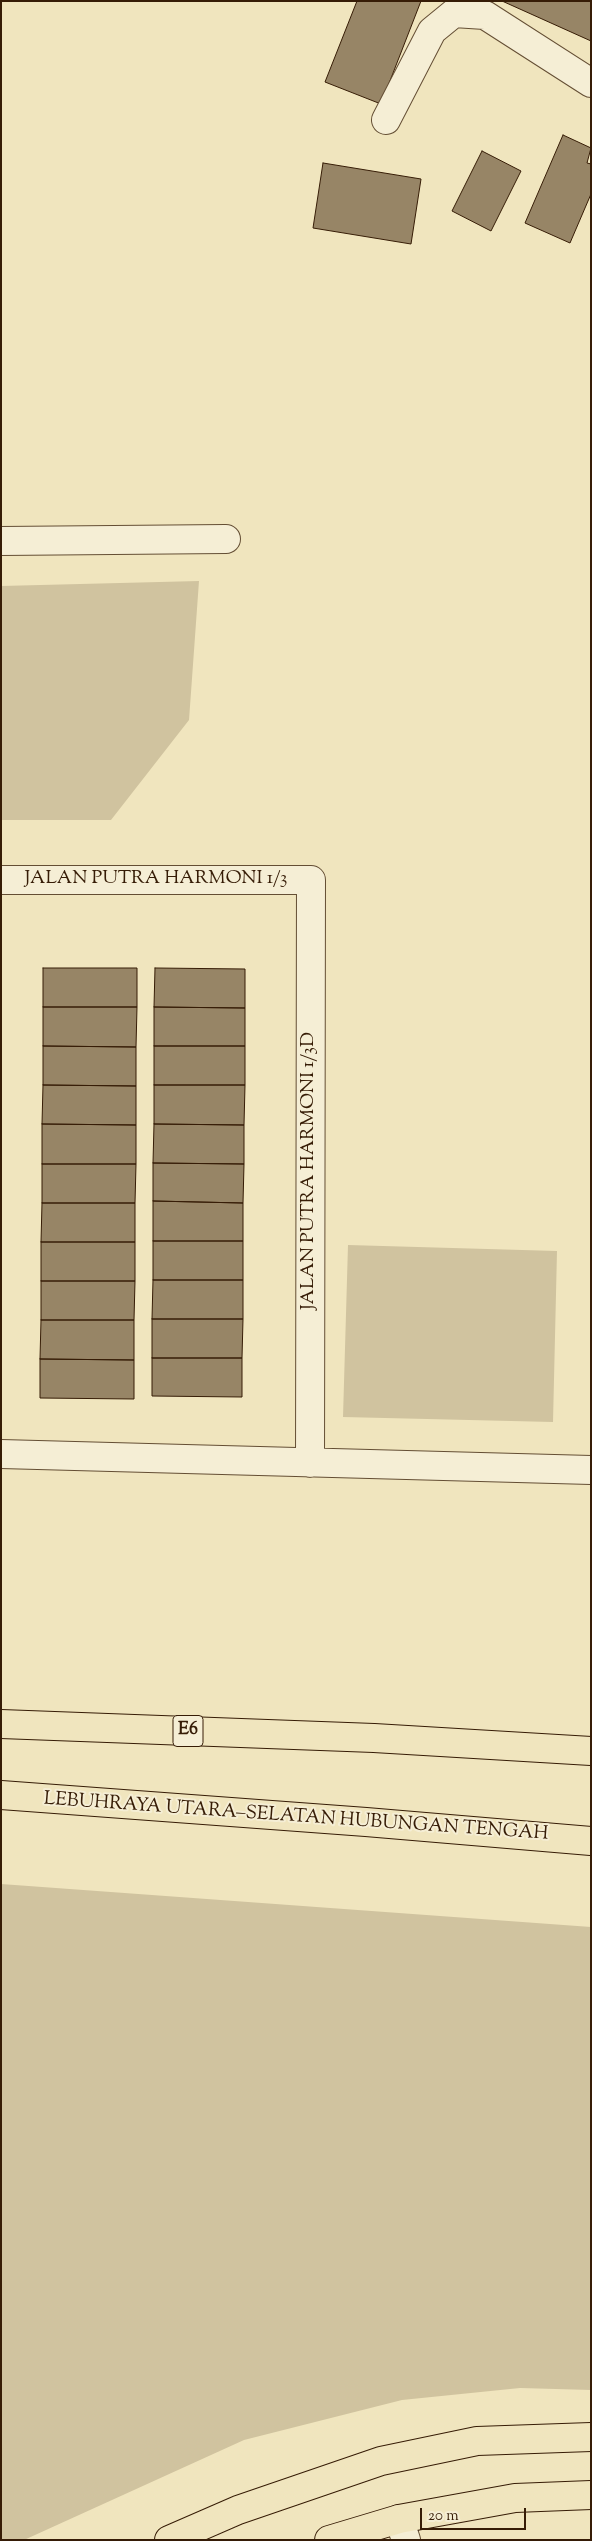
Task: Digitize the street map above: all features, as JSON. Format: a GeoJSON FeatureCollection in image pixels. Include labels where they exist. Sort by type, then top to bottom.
{"type":"FeatureCollection","features":[{"type":"Feature","properties":{"kind":"main road","name":"E6"},"geometry":{"type":"LineString","coordinates":[[1,1724],[374,1738],[591,1751]]}},
{"type":"Feature","properties":{"kind":"main road","name":"LEBUHRAYA UTARA–SELATAN HUBUNGAN TENGAH"},"geometry":{"type":"LineString","coordinates":[[1,1795],[591,1841]]}},
{"type":"Feature","properties":{"kind":"main road"},"geometry":{"type":"LineString","coordinates":[[169,2540],[238,2510],[381,2461],[476,2441],[591,2437]]}},
{"type":"Feature","properties":{"kind":"main road"},"geometry":{"type":"LineString","coordinates":[[329,2540],[402,2529],[515,2498],[591,2495]]}},
{"type":"Feature","properties":{"kind":"street"},"geometry":{"type":"LineString","coordinates":[[386,120],[432,31],[454,13],[485,15],[591,83]]}},
{"type":"Feature","properties":{"kind":"street"},"geometry":{"type":"LineString","coordinates":[[1,541],[226,538]]}},
{"type":"Feature","properties":{"kind":"street","name":"JALAN PUTRA HARMONI 1/3"},"geometry":{"type":"LineString","coordinates":[[1,880],[310,880]]}},
{"type":"Feature","properties":{"kind":"street","name":"JALAN PUTRA HARMONI 1/3D"},"geometry":{"type":"LineString","coordinates":[[310,880],[310,1462]]}},
{"type":"Feature","properties":{"kind":"street"},"geometry":{"type":"LineString","coordinates":[[1,1454],[591,1470]]}},
{"type":"Feature","properties":{"kind":"shaded area"},"geometry":{"type":"Polygon","coordinates":[[[199,581],[189,720],[111,820],[1,820],[1,586],[199,581]]]}},
{"type":"Feature","properties":{"kind":"shaded area"},"geometry":{"type":"Polygon","coordinates":[[[348,1245],[557,1251],[553,1422],[343,1417],[348,1245]]]}},
{"type":"Feature","properties":{"kind":"shaded area"},"geometry":{"type":"Polygon","coordinates":[[[1,1884],[591,1927],[591,2390],[520,2388],[402,2400],[244,2440],[24,2540],[1,2540],[1,1884]]]}},
{"type":"Feature","properties":{"kind":"building"},"geometry":{"type":"Polygon","coordinates":[[[357,1],[421,1],[381,104],[325,82],[357,1]]]}},
{"type":"Feature","properties":{"kind":"building"},"geometry":{"type":"Polygon","coordinates":[[[502,1],[591,1],[591,41],[502,1]]]}},
{"type":"Feature","properties":{"kind":"building"},"geometry":{"type":"Polygon","coordinates":[[[563,135],[591,148],[587,163],[591,164],[591,194],[570,243],[525,223],[563,135]]]}},
{"type":"Feature","properties":{"kind":"building"},"geometry":{"type":"Polygon","coordinates":[[[482,151],[521,171],[491,231],[452,211],[482,151]]]}},
{"type":"Feature","properties":{"kind":"building"},"geometry":{"type":"Polygon","coordinates":[[[323,163],[421,179],[411,244],[313,228],[323,163]]]}},
{"type":"Feature","properties":{"kind":"building"},"geometry":{"type":"Polygon","coordinates":[[[43,968],[137,968],[137,1007],[43,1007],[43,968]]]}},
{"type":"Feature","properties":{"kind":"building"},"geometry":{"type":"Polygon","coordinates":[[[155,968],[245,969],[245,1008],[154,1007],[155,968]]]}},
{"type":"Feature","properties":{"kind":"building"},"geometry":{"type":"Polygon","coordinates":[[[43,1007],[137,1007],[136,1047],[43,1046],[43,1007]]]}},
{"type":"Feature","properties":{"kind":"building"},"geometry":{"type":"Polygon","coordinates":[[[154,1007],[245,1008],[245,1046],[154,1046],[154,1007]]]}},
{"type":"Feature","properties":{"kind":"building"},"geometry":{"type":"Polygon","coordinates":[[[43,1046],[136,1047],[136,1086],[43,1085],[43,1046]]]}},
{"type":"Feature","properties":{"kind":"building"},"geometry":{"type":"Polygon","coordinates":[[[154,1046],[245,1046],[245,1085],[154,1085],[154,1046]]]}},
{"type":"Feature","properties":{"kind":"building"},"geometry":{"type":"Polygon","coordinates":[[[43,1085],[136,1086],[136,1125],[42,1124],[43,1085]]]}},
{"type":"Feature","properties":{"kind":"building"},"geometry":{"type":"Polygon","coordinates":[[[154,1085],[245,1085],[244,1125],[154,1124],[154,1085]]]}},
{"type":"Feature","properties":{"kind":"building"},"geometry":{"type":"Polygon","coordinates":[[[42,1124],[136,1125],[136,1164],[42,1164],[42,1124]]]}},
{"type":"Feature","properties":{"kind":"building"},"geometry":{"type":"Polygon","coordinates":[[[154,1124],[244,1125],[244,1164],[153,1163],[154,1124]]]}},
{"type":"Feature","properties":{"kind":"building"},"geometry":{"type":"Polygon","coordinates":[[[153,1163],[244,1164],[243,1203],[153,1201],[153,1163]]]}},
{"type":"Feature","properties":{"kind":"building"},"geometry":{"type":"Polygon","coordinates":[[[42,1164],[136,1164],[135,1203],[42,1203],[42,1164]]]}},
{"type":"Feature","properties":{"kind":"building"},"geometry":{"type":"Polygon","coordinates":[[[153,1201],[243,1203],[243,1241],[153,1241],[153,1201]]]}},
{"type":"Feature","properties":{"kind":"building"},"geometry":{"type":"Polygon","coordinates":[[[42,1203],[135,1203],[135,1242],[41,1242],[42,1203]]]}},
{"type":"Feature","properties":{"kind":"building"},"geometry":{"type":"Polygon","coordinates":[[[153,1241],[243,1241],[243,1280],[153,1280],[153,1241]]]}},
{"type":"Feature","properties":{"kind":"building"},"geometry":{"type":"Polygon","coordinates":[[[41,1242],[135,1242],[135,1281],[41,1281],[41,1242]]]}},
{"type":"Feature","properties":{"kind":"building"},"geometry":{"type":"Polygon","coordinates":[[[153,1280],[243,1280],[243,1319],[152,1319],[153,1280]]]}},
{"type":"Feature","properties":{"kind":"building"},"geometry":{"type":"Polygon","coordinates":[[[41,1281],[135,1281],[134,1320],[41,1320],[41,1281]]]}},
{"type":"Feature","properties":{"kind":"building"},"geometry":{"type":"Polygon","coordinates":[[[152,1319],[243,1319],[242,1358],[152,1358],[152,1319]]]}},
{"type":"Feature","properties":{"kind":"building"},"geometry":{"type":"Polygon","coordinates":[[[41,1320],[134,1320],[134,1360],[40,1359],[41,1320]]]}},
{"type":"Feature","properties":{"kind":"building"},"geometry":{"type":"Polygon","coordinates":[[[152,1358],[242,1358],[242,1397],[152,1396],[152,1358]]]}},
{"type":"Feature","properties":{"kind":"building"},"geometry":{"type":"Polygon","coordinates":[[[40,1359],[134,1360],[134,1399],[40,1398],[40,1359]]]}}]}
